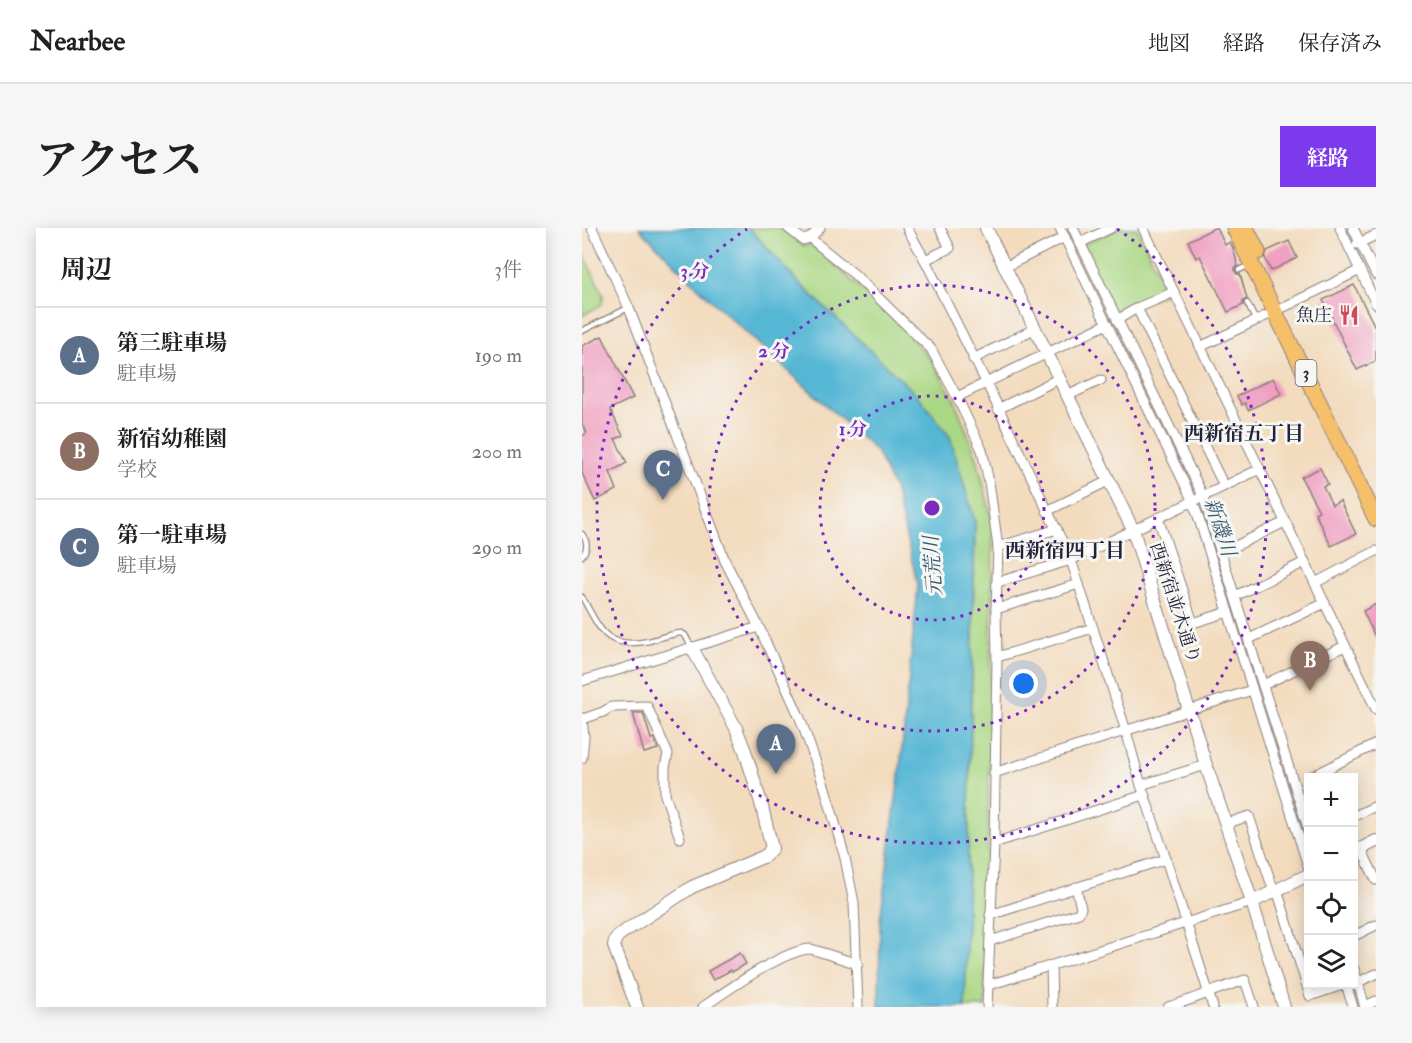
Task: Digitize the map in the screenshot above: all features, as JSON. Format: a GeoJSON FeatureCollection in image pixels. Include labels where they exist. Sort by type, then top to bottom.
{"type":"FeatureCollection","features":[{"type":"Feature","properties":{"kind":"main road","name":"3"},"geometry":{"type":"LineString","coordinates":[[1234,228],[1246,267],[1280,309],[1376,496]]}},
{"type":"Feature","properties":{"kind":"main road","name":"3"},"geometry":{"type":"LineString","coordinates":[[1246,228],[1280,309],[1376,519]]}},
{"type":"Feature","properties":{"kind":"street"},"geometry":{"type":"LineString","coordinates":[[592,228],[629,308],[725,561],[759,627],[800,718],[825,788],[855,903],[858,1007]]}},
{"type":"Feature","properties":{"kind":"street"},"geometry":{"type":"LineString","coordinates":[[788,228],[803,240],[810,238],[820,228]]}},
{"type":"Feature","properties":{"kind":"street"},"geometry":{"type":"LineString","coordinates":[[907,228],[986,382],[1071,560],[1214,1007]]}},
{"type":"Feature","properties":{"kind":"street"},"geometry":{"type":"LineString","coordinates":[[924,260],[950,248],[940,228]]}},
{"type":"Feature","properties":{"kind":"street","name":"西新宿並木通り"},"geometry":{"type":"LineString","coordinates":[[986,228],[1133,530],[1284,1007]]}},
{"type":"Feature","properties":{"kind":"street"},"geometry":{"type":"LineString","coordinates":[[1073,228],[1203,496],[1308,827]]}},
{"type":"Feature","properties":{"kind":"street"},"geometry":{"type":"LineString","coordinates":[[1080,243],[1111,228]]}},
{"type":"Feature","properties":{"kind":"street"},"geometry":{"type":"LineString","coordinates":[[1143,228],[1376,709]]}},
{"type":"Feature","properties":{"kind":"street"},"geometry":{"type":"LineString","coordinates":[[1340,228],[1376,304]]}},
{"type":"Feature","properties":{"kind":"street"},"geometry":{"type":"LineString","coordinates":[[1353,228],[1376,275]]}},
{"type":"Feature","properties":{"kind":"street"},"geometry":{"type":"LineString","coordinates":[[1005,267],[1063,232],[1192,502],[1304,853]]}},
{"type":"Feature","properties":{"kind":"street"},"geometry":{"type":"LineString","coordinates":[[1349,247],[1376,235]]}},
{"type":"Feature","properties":{"kind":"street"},"geometry":{"type":"LineString","coordinates":[[810,238],[854,274],[931,349],[982,450],[998,547],[994,843],[987,1007]]}},
{"type":"Feature","properties":{"kind":"street"},"geometry":{"type":"LineString","coordinates":[[1200,347],[1360,270]]}},
{"type":"Feature","properties":{"kind":"street"},"geometry":{"type":"LineString","coordinates":[[1117,320],[1137,308],[1174,292]]}},
{"type":"Feature","properties":{"kind":"street"},"geometry":{"type":"LineString","coordinates":[[1137,308],[1224,486]]}},
{"type":"Feature","properties":{"kind":"street"},"geometry":{"type":"LineString","coordinates":[[957,397],[1107,324]]}},
{"type":"Feature","properties":{"kind":"street"},"geometry":{"type":"LineString","coordinates":[[973,359],[1034,329]]}},
{"type":"Feature","properties":{"kind":"street"},"geometry":{"type":"LineString","coordinates":[[998,409],[1058,379]]}},
{"type":"Feature","properties":{"kind":"street"},"geometry":{"type":"LineString","coordinates":[[1067,396],[1101,380]]}},
{"type":"Feature","properties":{"kind":"street"},"geometry":{"type":"LineString","coordinates":[[998,582],[1071,560],[1260,469]]}},
{"type":"Feature","properties":{"kind":"street"},"geometry":{"type":"LineString","coordinates":[[1047,511],[1108,481]]}},
{"type":"Feature","properties":{"kind":"street"},"geometry":{"type":"LineString","coordinates":[[1158,518],[1193,623],[1228,612]]}},
{"type":"Feature","properties":{"kind":"street"},"geometry":{"type":"LineString","coordinates":[[1221,553],[1285,522]]}},
{"type":"Feature","properties":{"kind":"street"},"geometry":{"type":"LineString","coordinates":[[998,547],[1056,529]]}},
{"type":"Feature","properties":{"kind":"street"},"geometry":{"type":"LineString","coordinates":[[1315,583],[1376,551]]}},
{"type":"Feature","properties":{"kind":"street"},"geometry":{"type":"LineString","coordinates":[[1235,596],[1305,562]]}},
{"type":"Feature","properties":{"kind":"street"},"geometry":{"type":"LineString","coordinates":[[996,609],[1079,584]]}},
{"type":"Feature","properties":{"kind":"street"},"geometry":{"type":"LineString","coordinates":[[1249,639],[1325,603]]}},
{"type":"Feature","properties":{"kind":"street"},"geometry":{"type":"LineString","coordinates":[[582,681],[759,627]]}},
{"type":"Feature","properties":{"kind":"street"},"geometry":{"type":"LineString","coordinates":[[997,657],[1093,628]]}},
{"type":"Feature","properties":{"kind":"street"},"geometry":{"type":"LineString","coordinates":[[1263,685],[1345,645]]}},
{"type":"Feature","properties":{"kind":"street"},"geometry":{"type":"LineString","coordinates":[[637,1007],[614,946],[619,935],[692,887],[765,856],[772,848],[745,750],[736,728],[692,648]]}},
{"type":"Feature","properties":{"kind":"street"},"geometry":{"type":"LineString","coordinates":[[994,773],[1252,690]]}},
{"type":"Feature","properties":{"kind":"street"},"geometry":{"type":"LineString","coordinates":[[582,758],[584,736],[582,718],[603,712],[611,707],[647,706],[668,754],[665,767],[665,795],[680,838]]}},
{"type":"Feature","properties":{"kind":"street"},"geometry":{"type":"LineString","coordinates":[[1319,773],[1376,744]]}},
{"type":"Feature","properties":{"kind":"street"},"geometry":{"type":"LineString","coordinates":[[994,843],[1206,765]]}},
{"type":"Feature","properties":{"kind":"street"},"geometry":{"type":"LineString","coordinates":[[1295,785],[1304,780]]}},
{"type":"Feature","properties":{"kind":"street"},"geometry":{"type":"LineString","coordinates":[[1358,814],[1376,806]]}},
{"type":"Feature","properties":{"kind":"street"},"geometry":{"type":"LineString","coordinates":[[1225,824],[1249,816],[1304,977]]}},
{"type":"Feature","properties":{"kind":"street"},"geometry":{"type":"LineString","coordinates":[[1358,850],[1376,841]]}},
{"type":"Feature","properties":{"kind":"street"},"geometry":{"type":"LineString","coordinates":[[1358,853],[1376,880]]}},
{"type":"Feature","properties":{"kind":"street"},"geometry":{"type":"LineString","coordinates":[[990,915],[1166,859]]}},
{"type":"Feature","properties":{"kind":"street"},"geometry":{"type":"LineString","coordinates":[[989,985],[1252,902],[1304,877]]}},
{"type":"Feature","properties":{"kind":"street"},"geometry":{"type":"LineString","coordinates":[[990,941],[1079,913],[1081,908],[1076,887]]}},
{"type":"Feature","properties":{"kind":"street"},"geometry":{"type":"LineString","coordinates":[[1355,935],[1376,925]]}},
{"type":"Feature","properties":{"kind":"street"},"geometry":{"type":"LineString","coordinates":[[703,1007],[771,964],[804,949],[811,949],[858,964]]}},
{"type":"Feature","properties":{"kind":"street"},"geometry":{"type":"LineString","coordinates":[[1051,966],[1053,1007]]}},
{"type":"Feature","properties":{"kind":"street"},"geometry":{"type":"LineString","coordinates":[[1376,974],[1358,982],[1365,1007],[1376,1001]]}},
{"type":"Feature","properties":{"kind":"street"},"geometry":{"type":"LineString","coordinates":[[1168,1007],[1245,980],[1254,1007]]}},
{"type":"Feature","properties":{"kind":"street"},"geometry":{"type":"LineString","coordinates":[[1308,989],[1310,996],[1331,989]]}},
{"type":"Feature","properties":{"kind":"street"},"geometry":{"type":"LineString","coordinates":[[1348,989],[1353,1007]]}},
{"type":"Feature","properties":{"kind":"lane"},"geometry":{"type":"LineString","coordinates":[[1247,303],[1256,321]]}},
{"type":"Feature","properties":{"kind":"lane"},"geometry":{"type":"LineString","coordinates":[[582,331],[629,308]]}},
{"type":"Feature","properties":{"kind":"lane"},"geometry":{"type":"LineString","coordinates":[[582,534],[587,544],[582,556]]}},
{"type":"Feature","properties":{"kind":"lane"},"geometry":{"type":"LineString","coordinates":[[582,598],[599,628],[615,641],[638,642],[681,633],[685,635],[692,648]]}},
{"type":"Feature","properties":{"kind":"green space"},"geometry":{"type":"Polygon","coordinates":[[[749,228],[781,228],[804,246],[811,244],[884,309],[932,361],[954,399],[977,458],[993,524],[985,1007],[965,1007],[975,522],[950,437],[919,397],[797,281],[749,228]]]}},
{"type":"Feature","properties":{"kind":"green space"},"geometry":{"type":"Polygon","coordinates":[[[1119,228],[1137,228],[1167,292],[1116,316],[1082,245],[1119,228]]]}},
{"type":"Feature","properties":{"kind":"green space"},"geometry":{"type":"Polygon","coordinates":[[[582,251],[603,295],[602,304],[582,316],[582,251]]]}},
{"type":"Feature","properties":{"kind":"water","name":"元荒川"},"geometry":{"type":"Polygon","coordinates":[[[639,228],[749,228],[797,281],[919,397],[950,437],[975,522],[965,1007],[879,1007],[880,920],[900,769],[918,585],[895,491],[876,451],[714,303],[639,228]]]}},
{"type":"Feature","properties":{"kind":"building"},"geometry":{"type":"Polygon","coordinates":[[[1217,228],[1225,245],[1230,242],[1233,248],[1238,266],[1235,271],[1240,274],[1247,299],[1243,301],[1243,305],[1228,312],[1200,256],[1196,258],[1188,241],[1217,228]]]}},
{"type":"Feature","properties":{"kind":"building"},"geometry":{"type":"Polygon","coordinates":[[[1289,241],[1297,258],[1271,271],[1265,258],[1267,251],[1289,241]]]}},
{"type":"Feature","properties":{"kind":"building","name":"魚庄"},"geometry":{"type":"Polygon","coordinates":[[[1354,285],[1376,329],[1376,361],[1357,370],[1323,300],[1354,285]]]}},
{"type":"Feature","properties":{"kind":"building"},"geometry":{"type":"Polygon","coordinates":[[[602,336],[633,398],[610,409],[623,436],[615,439],[627,463],[610,472],[617,490],[595,501],[582,473],[582,436],[587,433],[582,424],[582,346],[602,336]]]}},
{"type":"Feature","properties":{"kind":"building"},"geometry":{"type":"Polygon","coordinates":[[[1273,378],[1281,394],[1248,410],[1245,403],[1242,405],[1237,396],[1273,378]]]}},
{"type":"Feature","properties":{"kind":"building"},"geometry":{"type":"Polygon","coordinates":[[[1320,468],[1328,484],[1323,486],[1332,505],[1340,501],[1356,534],[1331,546],[1315,513],[1319,511],[1301,477],[1320,468]]]}},
{"type":"Feature","properties":{"kind":"building"},"geometry":{"type":"Polygon","coordinates":[[[1376,604],[1376,639],[1363,611],[1376,604]]]}},
{"type":"Feature","properties":{"kind":"building"},"geometry":{"type":"Polygon","coordinates":[[[633,713],[643,713],[651,739],[654,738],[658,749],[644,753],[633,713]]]}},
{"type":"Feature","properties":{"kind":"building"},"geometry":{"type":"Polygon","coordinates":[[[740,953],[746,964],[713,980],[708,971],[740,953]]]}},
{"type":"Feature","properties":{"kind":"waterway"},"geometry":{"type":"LineString","coordinates":[[1347,228],[1376,288]]}},
{"type":"Feature","properties":{"kind":"waterway","name":"新磯川"},"geometry":{"type":"LineString","coordinates":[[1262,705],[1304,837]]}},
{"type":"Feature","properties":{"kind":"waterway","name":"新磯川"},"geometry":{"type":"LineString","coordinates":[[1353,989],[1359,1007]]}},
{"type":"Feature","properties":{"kind":"place","name":"魚庄"},"geometry":{"type":"Point","coordinates":[1349,315]}},
{"type":"Feature","properties":{"kind":"place","name":"第一駐車場"},"geometry":{"type":"Point","coordinates":[663,500]}},
{"type":"Feature","properties":{"kind":"place","name":"新宿幼稚園"},"geometry":{"type":"Point","coordinates":[1310,691]}},
{"type":"Feature","properties":{"kind":"place","name":"第三駐車場"},"geometry":{"type":"Point","coordinates":[776,774]}},
{"type":"Feature","properties":{"kind":"district","name":"西新宿五丁目"},"geometry":{"type":"Point","coordinates":[1244,433]}},
{"type":"Feature","properties":{"kind":"district","name":"西新宿四丁目"},"geometry":{"type":"Point","coordinates":[1065,550]}}]}
